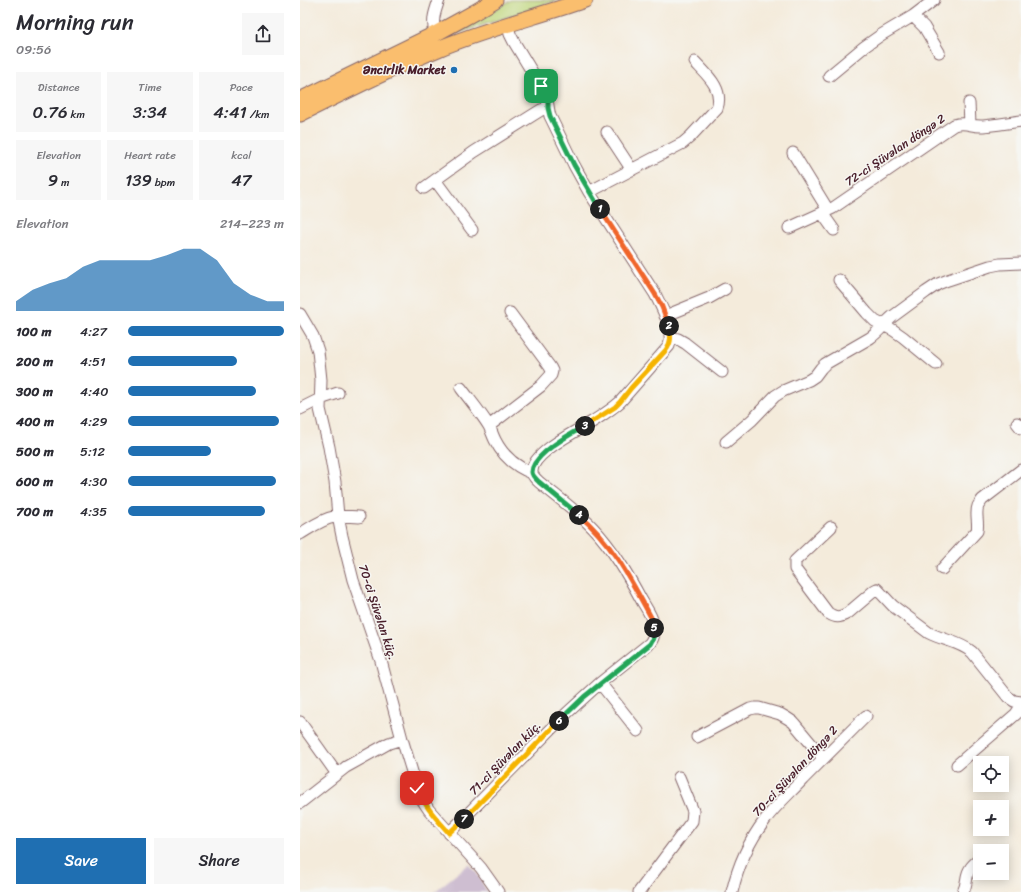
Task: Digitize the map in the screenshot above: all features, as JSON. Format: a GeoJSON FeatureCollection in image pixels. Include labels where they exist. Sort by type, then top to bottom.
{"type":"FeatureCollection","features":[{"type":"Feature","properties":{"kind":"main road"},"geometry":{"type":"LineString","coordinates":[[300,100],[435,34],[495,0]]}},
{"type":"Feature","properties":{"kind":"main road"},"geometry":{"type":"LineString","coordinates":[[559,9],[578,0]]}},
{"type":"Feature","properties":{"kind":"main road"},"geometry":{"type":"LineString","coordinates":[[300,114],[436,49],[585,0]]}},
{"type":"Feature","properties":{"kind":"street"},"geometry":{"type":"LineString","coordinates":[[435,34],[433,25],[438,0]]}},
{"type":"Feature","properties":{"kind":"street"},"geometry":{"type":"LineString","coordinates":[[829,76],[881,35],[913,16],[934,0]]}},
{"type":"Feature","properties":{"kind":"street"},"geometry":{"type":"LineString","coordinates":[[913,16],[924,27],[938,52]]}},
{"type":"Feature","properties":{"kind":"street"},"geometry":{"type":"LineString","coordinates":[[508,25],[514,42],[546,95],[550,116],[589,192],[655,294],[669,326],[671,338],[669,346],[666,350],[615,407],[565,437],[550,448],[536,462],[532,473]]}},
{"type":"Feature","properties":{"kind":"street"},"geometry":{"type":"LineString","coordinates":[[589,192],[683,143],[717,108],[719,103],[718,90],[696,62]]}},
{"type":"Feature","properties":{"kind":"street"},"geometry":{"type":"LineString","coordinates":[[969,103],[970,124]]}},
{"type":"Feature","properties":{"kind":"street"},"geometry":{"type":"LineString","coordinates":[[424,188],[474,152],[532,115],[548,108]]}},
{"type":"Feature","properties":{"kind":"street","name":"72-ci Şüvəlan döngə 2"},"geometry":{"type":"LineString","coordinates":[[789,228],[825,212],[960,123],[981,126],[1021,121]]}},
{"type":"Feature","properties":{"kind":"street"},"geometry":{"type":"LineString","coordinates":[[607,132],[632,170]]}},
{"type":"Feature","properties":{"kind":"street"},"geometry":{"type":"LineString","coordinates":[[793,153],[834,230]]}},
{"type":"Feature","properties":{"kind":"street"},"geometry":{"type":"LineString","coordinates":[[435,180],[472,230]]}},
{"type":"Feature","properties":{"kind":"street"},"geometry":{"type":"LineString","coordinates":[[726,442],[744,428],[775,396],[783,390],[816,376],[821,368],[826,364],[877,334],[892,317],[938,284],[990,266],[1021,263]]}},
{"type":"Feature","properties":{"kind":"street"},"geometry":{"type":"LineString","coordinates":[[839,280],[867,313],[876,321],[903,337],[936,364]]}},
{"type":"Feature","properties":{"kind":"street"},"geometry":{"type":"LineString","coordinates":[[665,316],[709,298],[725,289]]}},
{"type":"Feature","properties":{"kind":"street"},"geometry":{"type":"LineString","coordinates":[[489,426],[537,389],[551,375],[552,371],[510,313]]}},
{"type":"Feature","properties":{"kind":"street","name":"70-ci Şüvəlan küç."},"geometry":{"type":"LineString","coordinates":[[300,314],[313,336],[318,351],[321,380],[320,409],[335,482],[338,516],[351,574],[381,661],[402,739],[421,798],[429,810],[481,868],[498,892]]}},
{"type":"Feature","properties":{"kind":"street"},"geometry":{"type":"LineString","coordinates":[[671,338],[678,339],[685,343],[722,372]]}},
{"type":"Feature","properties":{"kind":"street","name":"71-ci Şüvəlan küç."},"geometry":{"type":"LineString","coordinates":[[449,833],[567,713],[600,683],[650,644],[655,633],[653,621],[632,582],[608,546],[583,518],[539,482],[532,473],[513,462],[502,451],[489,426],[461,388]]}},
{"type":"Feature","properties":{"kind":"street"},"geometry":{"type":"LineString","coordinates":[[300,409],[320,399],[338,393]]}},
{"type":"Feature","properties":{"kind":"street"},"geometry":{"type":"LineString","coordinates":[[942,569],[977,531],[977,511],[982,500],[1021,470]]}},
{"type":"Feature","properties":{"kind":"street"},"geometry":{"type":"LineString","coordinates":[[300,534],[332,517],[338,516],[359,518]]}},
{"type":"Feature","properties":{"kind":"street"},"geometry":{"type":"LineString","coordinates":[[831,527],[795,561],[795,569],[828,613],[833,617],[843,616],[877,589],[894,606],[929,633],[966,647],[972,652],[1008,697],[1014,701],[1021,702]]}},
{"type":"Feature","properties":{"kind":"street"},"geometry":{"type":"LineString","coordinates":[[600,683],[638,731]]}},
{"type":"Feature","properties":{"kind":"street"},"geometry":{"type":"LineString","coordinates":[[957,765],[1016,714],[1021,706]]}},
{"type":"Feature","properties":{"kind":"street"},"geometry":{"type":"LineString","coordinates":[[698,736],[750,709],[759,708],[780,714],[793,722],[823,758]]}},
{"type":"Feature","properties":{"kind":"street","name":"70-ci Şüvəlan döngə 2"},"geometry":{"type":"LineString","coordinates":[[732,892],[744,855],[765,820],[823,758],[866,716]]}},
{"type":"Feature","properties":{"kind":"street"},"geometry":{"type":"LineString","coordinates":[[300,722],[337,774]]}},
{"type":"Feature","properties":{"kind":"street"},"geometry":{"type":"LineString","coordinates":[[300,803],[337,774],[357,761],[383,746],[402,739]]}},
{"type":"Feature","properties":{"kind":"street"},"geometry":{"type":"LineString","coordinates":[[639,892],[692,821],[693,811],[679,777]]}},
{"type":"Feature","properties":{"kind":"street"},"geometry":{"type":"LineString","coordinates":[[963,892],[966,887],[969,869],[973,865]]}},
{"type":"Feature","properties":{"kind":"shaded area"},"geometry":{"type":"Polygon","coordinates":[[[469,864],[476,872],[487,892],[434,892],[469,864]]]}},
{"type":"Feature","properties":{"kind":"green space"},"geometry":{"type":"Polygon","coordinates":[[[511,0],[559,0],[452,35],[511,0]]]}},
{"type":"Feature","properties":{"kind":"place","name":"Əncirlik Market"},"geometry":{"type":"Point","coordinates":[454,70]}},
{"type":"Feature","properties":{"kind":"route"},"geometry":{"type":"LineString","coordinates":[[417,788],[421,798],[429,810],[449,833],[584,697],[650,644],[655,633],[653,621],[632,582],[608,546],[583,518],[539,482],[532,473],[536,462],[550,448],[565,437],[615,407],[666,350],[669,346],[671,338],[669,326],[662,307],[655,294],[589,192],[574,165],[550,116],[548,101],[541,86]]}}]}
